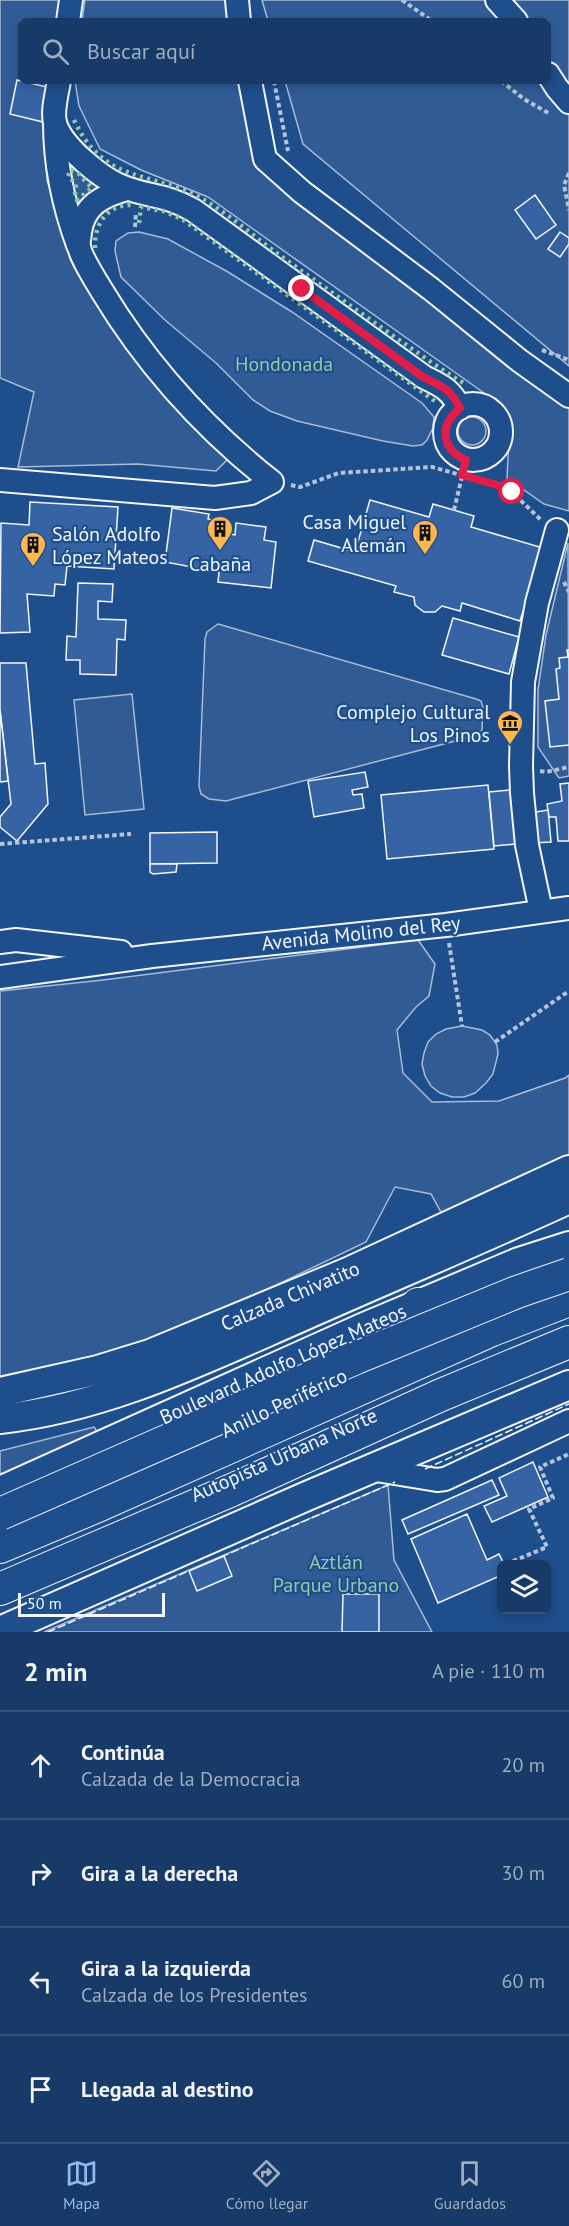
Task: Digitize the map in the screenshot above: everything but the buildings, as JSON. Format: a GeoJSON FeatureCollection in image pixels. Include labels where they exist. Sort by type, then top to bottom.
{"type":"FeatureCollection","features":[{"type":"Feature","properties":{"kind":"highway"},"geometry":{"type":"LineString","coordinates":[[0,1514],[356,1358],[517,1292],[569,1274]]}},
{"type":"Feature","properties":{"kind":"highway","name":"Anillo Periférico"},"geometry":{"type":"LineString","coordinates":[[0,1530],[134,1473],[443,1329],[569,1282]]}},
{"type":"Feature","properties":{"kind":"highway","name":"Autopista Urbana Norte"},"geometry":{"type":"LineString","coordinates":[[0,1547],[100,1505],[492,1330],[569,1300]]}},
{"type":"Feature","properties":{"kind":"highway"},"geometry":{"type":"LineString","coordinates":[[362,1367],[418,1304]]}},
{"type":"Feature","properties":{"kind":"highway","name":"Autopista Urbana Norte"},"geometry":{"type":"LineString","coordinates":[[0,1578],[439,1387],[569,1334]]}},
{"type":"Feature","properties":{"kind":"highway"},"geometry":{"type":"LineString","coordinates":[[0,1589],[232,1490],[441,1395],[569,1342]]}},
{"type":"Feature","properties":{"kind":"highway"},"geometry":{"type":"LineString","coordinates":[[0,1607],[135,1546],[569,1363]]}},
{"type":"Feature","properties":{"kind":"main road","name":"Calzada Chivatito"},"geometry":{"type":"LineString","coordinates":[[0,1392],[88,1373],[150,1354],[348,1272],[569,1170]]}},
{"type":"Feature","properties":{"kind":"main road","name":"Calzada Chivatito"},"geometry":{"type":"LineString","coordinates":[[0,1419],[48,1413],[139,1385],[219,1353],[569,1199]]}},
{"type":"Feature","properties":{"kind":"main road","name":"Boulevard Adolfo López Mateos"},"geometry":{"type":"LineString","coordinates":[[0,1491],[418,1304],[519,1262],[569,1246]]}},
{"type":"Feature","properties":{"kind":"main road"},"geometry":{"type":"LineString","coordinates":[[0,1630],[569,1385]]}},
{"type":"Feature","properties":{"kind":"street"},"geometry":{"type":"LineString","coordinates":[[68,18],[71,0]]}},
{"type":"Feature","properties":{"kind":"street"},"geometry":{"type":"LineString","coordinates":[[237,0],[239,18]]}},
{"type":"Feature","properties":{"kind":"street"},"geometry":{"type":"LineString","coordinates":[[497,0],[513,18]]}},
{"type":"Feature","properties":{"kind":"street"},"geometry":{"type":"LineString","coordinates":[[551,79],[564,111]]}},
{"type":"Feature","properties":{"kind":"street"},"geometry":{"type":"LineString","coordinates":[[0,480],[215,498],[251,493],[272,482],[249,464],[212,428],[159,372],[119,319],[94,279],[79,246],[61,193],[56,167],[55,123],[59,84]]}},
{"type":"Feature","properties":{"kind":"street"},"geometry":{"type":"LineString","coordinates":[[251,84],[265,159],[302,192],[431,289],[520,361],[569,396]]}},
{"type":"Feature","properties":{"kind":"street"},"geometry":{"type":"LineString","coordinates":[[55,123],[65,140],[97,172],[127,189],[179,201],[193,210],[423,377],[443,386],[453,394],[460,408]]}},
{"type":"Feature","properties":{"kind":"street"},"geometry":{"type":"LineString","coordinates":[[79,246],[81,225],[87,210],[99,200],[127,189]]}},
{"type":"Feature","properties":{"kind":"street"},"geometry":{"type":"LineString","coordinates":[[477,405],[486,407],[499,420],[501,429],[497,447],[483,459],[464,467],[446,440],[447,422],[460,408],[477,405]]}},
{"type":"Feature","properties":{"kind":"street"},"geometry":{"type":"LineString","coordinates":[[541,911],[527,845],[520,766],[523,682],[537,603],[557,530]]}},
{"type":"Feature","properties":{"kind":"street","name":"Avenida Molino del Rey"},"geometry":{"type":"LineString","coordinates":[[0,977],[152,956],[446,925],[569,908]]}},
{"type":"Feature","properties":{"kind":"street","name":"Avenida Molino del Rey"},"geometry":{"type":"LineString","coordinates":[[0,942],[16,940],[152,956]]}},
{"type":"Feature","properties":{"kind":"street"},"geometry":{"type":"LineString","coordinates":[[370,1469],[437,1480],[445,1479],[569,1421]]}},
{"type":"Feature","properties":{"kind":"path"},"geometry":{"type":"LineString","coordinates":[[402,0],[428,18]]}},
{"type":"Feature","properties":{"kind":"path"},"geometry":{"type":"LineString","coordinates":[[275,84],[289,154]]}},
{"type":"Feature","properties":{"kind":"path"},"geometry":{"type":"LineString","coordinates":[[505,84],[524,99],[564,111]]}},
{"type":"Feature","properties":{"kind":"path"},"geometry":{"type":"LineString","coordinates":[[569,173],[564,185],[569,210]]}},
{"type":"Feature","properties":{"kind":"path"},"geometry":{"type":"LineString","coordinates":[[535,347],[569,360]]}},
{"type":"Feature","properties":{"kind":"path"},"geometry":{"type":"LineString","coordinates":[[272,482],[300,487],[339,473],[464,467],[512,492],[544,523],[557,530]]}},
{"type":"Feature","properties":{"kind":"path"},"geometry":{"type":"LineString","coordinates":[[454,510],[464,467]]}},
{"type":"Feature","properties":{"kind":"path"},"geometry":{"type":"LineString","coordinates":[[520,766],[546,772],[569,767]]}},
{"type":"Feature","properties":{"kind":"path"},"geometry":{"type":"LineString","coordinates":[[0,844],[131,834]]}},
{"type":"Feature","properties":{"kind":"path"},"geometry":{"type":"LineString","coordinates":[[446,925],[462,1026]]}},
{"type":"Feature","properties":{"kind":"path"},"geometry":{"type":"LineString","coordinates":[[495,1042],[569,991]]}},
{"type":"Feature","properties":{"kind":"path"},"geometry":{"type":"LineString","coordinates":[[516,1560],[547,1547],[529,1509],[553,1498],[540,1467],[569,1455]]}},
{"type":"Feature","properties":{"kind":"shaded area"},"geometry":{"type":"Polygon","coordinates":[[[0,0],[64,0],[61,18],[18,18],[18,84],[52,84],[45,133],[47,181],[100,310],[155,385],[229,458],[216,471],[138,464],[18,467],[34,392],[0,378],[0,0]]]}},
{"type":"Feature","properties":{"kind":"shaded area"},"geometry":{"type":"Polygon","coordinates":[[[85,0],[233,0],[236,18],[82,18],[85,0]]]}},
{"type":"Feature","properties":{"kind":"shaded area"},"geometry":{"type":"Polygon","coordinates":[[[262,0],[569,0],[569,366],[303,144],[286,84],[551,84],[551,18],[267,18],[262,0]]]}},
{"type":"Feature","properties":{"kind":"shaded area"},"geometry":{"type":"Polygon","coordinates":[[[75,84],[247,84],[259,158],[569,403],[569,511],[544,504],[507,478],[510,420],[484,393],[208,197],[141,170],[100,149],[79,106],[75,84]]]}},
{"type":"Feature","properties":{"kind":"shaded area"},"geometry":{"type":"Polygon","coordinates":[[[70,165],[98,187],[97,192],[74,206],[66,167],[70,165]]]}},
{"type":"Feature","properties":{"kind":"shaded area","name":"Hondonada"},"geometry":{"type":"Polygon","coordinates":[[[139,232],[168,239],[228,272],[292,312],[422,403],[434,417],[433,428],[427,440],[422,445],[413,446],[383,441],[297,421],[270,411],[253,400],[216,363],[165,320],[121,277],[115,251],[116,241],[128,233],[139,232]]]}},
{"type":"Feature","properties":{"kind":"shaded area"},"geometry":{"type":"Polygon","coordinates":[[[472,417],[482,421],[486,431],[482,441],[472,445],[462,441],[458,431],[462,421],[472,417]]]}},
{"type":"Feature","properties":{"kind":"shaded area"},"geometry":{"type":"Polygon","coordinates":[[[568,543],[569,776],[559,778],[538,747],[538,690],[546,635],[568,543]]]}},
{"type":"Feature","properties":{"kind":"shaded area"},"geometry":{"type":"Polygon","coordinates":[[[218,624],[481,701],[482,730],[478,735],[226,801],[209,799],[201,794],[199,786],[205,639],[207,632],[218,624]]]}},
{"type":"Feature","properties":{"kind":"shaded area"},"geometry":{"type":"Polygon","coordinates":[[[132,694],[144,809],[85,815],[74,700],[132,694]]]}},
{"type":"Feature","properties":{"kind":"shaded area"},"geometry":{"type":"Polygon","coordinates":[[[418,940],[435,964],[429,996],[416,1007],[397,1030],[403,1073],[432,1102],[499,1101],[569,1075],[569,1155],[442,1214],[431,1194],[395,1187],[366,1242],[170,1336],[85,1362],[0,1381],[0,991],[418,940]]]}},
{"type":"Feature","properties":{"kind":"shaded area"},"geometry":{"type":"Polygon","coordinates":[[[462,1026],[482,1030],[490,1035],[497,1045],[498,1054],[493,1074],[486,1083],[475,1093],[464,1097],[452,1097],[440,1093],[431,1086],[422,1064],[428,1042],[436,1034],[446,1029],[462,1026]]]}},
{"type":"Feature","properties":{"kind":"shaded area"},"geometry":{"type":"Polygon","coordinates":[[[94,1427],[100,1436],[0,1477],[0,1451],[94,1427]]]}},
{"type":"Feature","properties":{"kind":"shaded area","name":"Aztlán Parque Urbano"},"geometry":{"type":"Polygon","coordinates":[[[388,1485],[394,1560],[432,1632],[44,1632],[388,1485]]]}},
{"type":"Feature","properties":{"kind":"hedge"},"geometry":{"type":"LineString","coordinates":[[74,120],[98,155],[112,165],[178,188],[207,202],[370,320],[467,385]]}},
{"type":"Feature","properties":{"kind":"hedge"},"geometry":{"type":"LineString","coordinates":[[71,170],[79,174],[92,188],[77,200],[76,184],[68,176],[71,170]]}},
{"type":"Feature","properties":{"kind":"hedge"},"geometry":{"type":"LineString","coordinates":[[95,248],[97,231],[104,217],[116,208],[133,205]]}},
{"type":"Feature","properties":{"kind":"hedge"},"geometry":{"type":"LineString","coordinates":[[139,223],[141,207],[163,211],[182,219],[436,402]]}},
{"type":"Feature","properties":{"kind":"fence"},"geometry":{"type":"LineString","coordinates":[[425,1469],[569,1404]]}},
{"type":"Feature","properties":{"kind":"fence"},"geometry":{"type":"LineString","coordinates":[[221,1557],[395,1482]]}},
{"type":"Feature","properties":{"kind":"fence"},"geometry":{"type":"LineString","coordinates":[[48,1632],[191,1570]]}},
{"type":"Feature","properties":{"kind":"place","name":"Cabaña"},"geometry":{"type":"Point","coordinates":[220,552]}},
{"type":"Feature","properties":{"kind":"place","name":"Casa Miguel Alemán"},"geometry":{"type":"Point","coordinates":[425,556]}},
{"type":"Feature","properties":{"kind":"place","name":"Salón Adolfo López Mateos"},"geometry":{"type":"Point","coordinates":[33,568]}},
{"type":"Feature","properties":{"kind":"place","name":"Complejo Cultural Los Pinos"},"geometry":{"type":"Point","coordinates":[510,746]}},
{"type":"Feature","properties":{"kind":"route"},"geometry":{"type":"LineString","coordinates":[[302,289],[423,377],[443,386],[453,394],[460,408],[447,422],[446,440],[457,456],[466,460],[462,475],[512,492]]}}]}
